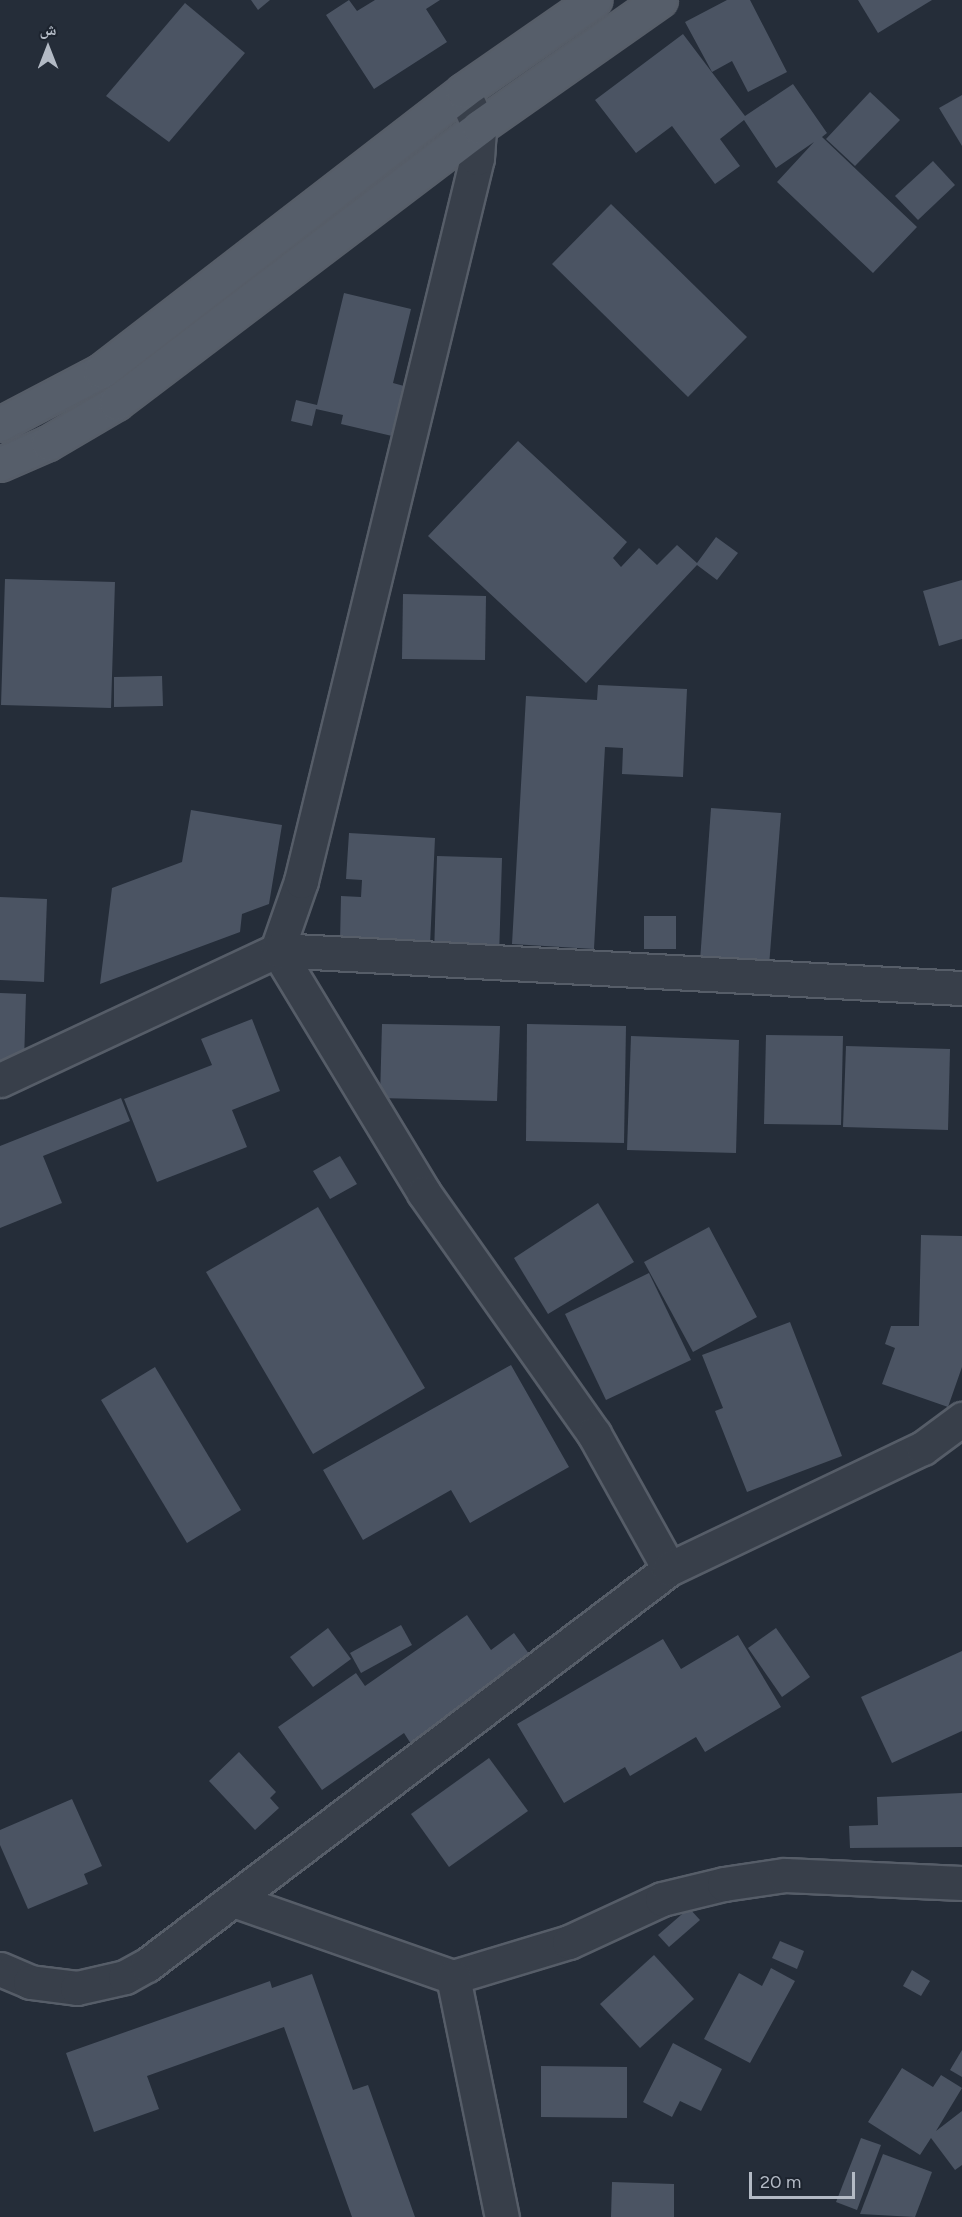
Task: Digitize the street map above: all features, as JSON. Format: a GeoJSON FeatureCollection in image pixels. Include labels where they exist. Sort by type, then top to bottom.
{"type":"FeatureCollection","features":[{"type":"Feature","properties":{"kind":"main road"},"geometry":{"type":"LineString","coordinates":[[0,424],[101,371],[463,91],[594,0]]}},
{"type":"Feature","properties":{"kind":"main road"},"geometry":{"type":"LineString","coordinates":[[0,464],[48,443],[116,403],[479,127],[660,0]]}},
{"type":"Feature","properties":{"kind":"street"},"geometry":{"type":"LineString","coordinates":[[277,950],[302,881],[477,158],[479,127],[463,91]]}},
{"type":"Feature","properties":{"kind":"street"},"geometry":{"type":"LineString","coordinates":[[277,950],[424,1193],[594,1434],[669,1569]]}},
{"type":"Feature","properties":{"kind":"street"},"geometry":{"type":"LineString","coordinates":[[0,1080],[277,950],[962,988]]}},
{"type":"Feature","properties":{"kind":"street"},"geometry":{"type":"LineString","coordinates":[[0,1969],[54,1987],[102,1984],[147,1965],[236,1901],[669,1569],[923,1448],[962,1419]]}},
{"type":"Feature","properties":{"kind":"street"},"geometry":{"type":"LineString","coordinates":[[236,1901],[453,1977],[569,1942],[662,1899],[724,1884],[785,1875],[962,1883]]}},
{"type":"Feature","properties":{"kind":"street"},"geometry":{"type":"LineString","coordinates":[[453,1977],[502,2217]]}},
{"type":"Feature","properties":{"kind":"building"},"geometry":{"type":"Polygon","coordinates":[[[251,0],[270,0],[258,10],[251,0]]]}},
{"type":"Feature","properties":{"kind":"building"},"geometry":{"type":"Polygon","coordinates":[[[349,0],[357,11],[375,0],[440,0],[426,9],[447,42],[374,89],[326,15],[349,0]]]}},
{"type":"Feature","properties":{"kind":"building"},"geometry":{"type":"Polygon","coordinates":[[[727,0],[750,0],[787,72],[748,92],[732,61],[712,72],[685,22],[727,0]]]}},
{"type":"Feature","properties":{"kind":"building"},"geometry":{"type":"Polygon","coordinates":[[[858,0],[932,0],[878,33],[858,0]]]}},
{"type":"Feature","properties":{"kind":"building"},"geometry":{"type":"Polygon","coordinates":[[[185,3],[245,53],[169,142],[106,96],[185,3]]]}},
{"type":"Feature","properties":{"kind":"building"},"geometry":{"type":"Polygon","coordinates":[[[683,34],[745,116],[793,84],[827,133],[822,137],[917,227],[873,273],[777,182],[814,142],[776,168],[744,120],[720,139],[740,166],[715,184],[672,126],[636,153],[595,100],[683,34]]]}},
{"type":"Feature","properties":{"kind":"building"},"geometry":{"type":"Polygon","coordinates":[[[870,92],[900,120],[855,166],[826,139],[870,92]]]}},
{"type":"Feature","properties":{"kind":"building"},"geometry":{"type":"Polygon","coordinates":[[[962,95],[962,146],[939,108],[962,95]]]}},
{"type":"Feature","properties":{"kind":"building"},"geometry":{"type":"Polygon","coordinates":[[[933,161],[955,185],[918,220],[895,196],[933,161]]]}},
{"type":"Feature","properties":{"kind":"building"},"geometry":{"type":"Polygon","coordinates":[[[611,204],[747,337],[688,397],[552,264],[611,204]]]}},
{"type":"Feature","properties":{"kind":"building"},"geometry":{"type":"Polygon","coordinates":[[[344,293],[411,309],[393,383],[404,386],[392,436],[341,424],[343,415],[316,409],[312,426],[291,421],[296,400],[317,405],[344,293]]]}},
{"type":"Feature","properties":{"kind":"building"},"geometry":{"type":"Polygon","coordinates":[[[518,441],[627,542],[613,558],[621,567],[639,548],[657,565],[677,545],[697,563],[716,537],[738,553],[717,580],[697,565],[586,683],[428,536],[518,441]]]}},
{"type":"Feature","properties":{"kind":"building"},"geometry":{"type":"Polygon","coordinates":[[[5,579],[115,582],[111,708],[1,705],[5,579]]]}},
{"type":"Feature","properties":{"kind":"building"},"geometry":{"type":"Polygon","coordinates":[[[962,580],[962,639],[939,646],[923,591],[962,580]]]}},
{"type":"Feature","properties":{"kind":"building"},"geometry":{"type":"Polygon","coordinates":[[[403,594],[486,596],[485,660],[402,659],[403,594]]]}},
{"type":"Feature","properties":{"kind":"building"},"geometry":{"type":"Polygon","coordinates":[[[162,676],[163,706],[114,707],[114,677],[162,676]]]}},
{"type":"Feature","properties":{"kind":"building"},"geometry":{"type":"Polygon","coordinates":[[[598,685],[687,689],[683,777],[622,774],[623,748],[605,747],[594,949],[512,944],[526,696],[597,700],[598,685]]]}},
{"type":"Feature","properties":{"kind":"building"},"geometry":{"type":"Polygon","coordinates":[[[711,808],[781,813],[769,966],[700,961],[711,808]]]}},
{"type":"Feature","properties":{"kind":"building"},"geometry":{"type":"Polygon","coordinates":[[[191,810],[282,825],[269,904],[242,914],[240,932],[100,984],[112,888],[182,862],[191,810]]]}},
{"type":"Feature","properties":{"kind":"building"},"geometry":{"type":"Polygon","coordinates":[[[349,833],[435,838],[430,945],[340,941],[341,896],[361,897],[362,880],[346,879],[349,833]]]}},
{"type":"Feature","properties":{"kind":"building"},"geometry":{"type":"Polygon","coordinates":[[[437,856],[502,858],[499,957],[434,955],[437,856]]]}},
{"type":"Feature","properties":{"kind":"building"},"geometry":{"type":"Polygon","coordinates":[[[0,897],[47,899],[44,982],[0,980],[0,897]]]}},
{"type":"Feature","properties":{"kind":"building"},"geometry":{"type":"Polygon","coordinates":[[[644,916],[676,916],[676,949],[644,949],[644,916]]]}},
{"type":"Feature","properties":{"kind":"building"},"geometry":{"type":"Polygon","coordinates":[[[0,993],[26,994],[24,1062],[0,1062],[0,993]]]}},
{"type":"Feature","properties":{"kind":"building"},"geometry":{"type":"Polygon","coordinates":[[[252,1019],[280,1091],[232,1110],[247,1147],[157,1182],[124,1099],[212,1065],[201,1039],[252,1019]]]}},
{"type":"Feature","properties":{"kind":"building"},"geometry":{"type":"Polygon","coordinates":[[[382,1024],[500,1026],[497,1101],[380,1098],[382,1024]]]}},
{"type":"Feature","properties":{"kind":"building"},"geometry":{"type":"Polygon","coordinates":[[[527,1024],[626,1026],[624,1143],[526,1141],[527,1024]]]}},
{"type":"Feature","properties":{"kind":"building"},"geometry":{"type":"Polygon","coordinates":[[[766,1035],[843,1036],[841,1125],[764,1124],[766,1035]]]}},
{"type":"Feature","properties":{"kind":"building"},"geometry":{"type":"Polygon","coordinates":[[[631,1036],[739,1040],[736,1153],[627,1150],[631,1036]]]}},
{"type":"Feature","properties":{"kind":"building"},"geometry":{"type":"Polygon","coordinates":[[[846,1046],[950,1049],[948,1130],[843,1127],[846,1046]]]}},
{"type":"Feature","properties":{"kind":"building"},"geometry":{"type":"Polygon","coordinates":[[[121,1098],[130,1121],[43,1156],[62,1203],[0,1228],[0,1146],[121,1098]]]}},
{"type":"Feature","properties":{"kind":"building"},"geometry":{"type":"Polygon","coordinates":[[[340,1156],[357,1184],[330,1199],[313,1171],[340,1156]]]}},
{"type":"Feature","properties":{"kind":"building"},"geometry":{"type":"Polygon","coordinates":[[[598,1203],[634,1262],[548,1314],[514,1258],[598,1203]]]}},
{"type":"Feature","properties":{"kind":"building"},"geometry":{"type":"Polygon","coordinates":[[[318,1207],[425,1388],[313,1454],[206,1272],[318,1207]]]}},
{"type":"Feature","properties":{"kind":"building"},"geometry":{"type":"Polygon","coordinates":[[[709,1227],[757,1317],[693,1352],[644,1262],[709,1227]]]}},
{"type":"Feature","properties":{"kind":"building"},"geometry":{"type":"Polygon","coordinates":[[[921,1235],[962,1236],[962,1367],[948,1407],[882,1384],[895,1348],[885,1344],[891,1326],[919,1326],[921,1235]]]}},
{"type":"Feature","properties":{"kind":"building"},"geometry":{"type":"Polygon","coordinates":[[[649,1273],[691,1360],[606,1400],[565,1314],[649,1273]]]}},
{"type":"Feature","properties":{"kind":"building"},"geometry":{"type":"Polygon","coordinates":[[[790,1322],[842,1456],[747,1492],[715,1411],[723,1408],[702,1355],[790,1322]]]}},
{"type":"Feature","properties":{"kind":"building"},"geometry":{"type":"Polygon","coordinates":[[[511,1365],[569,1467],[470,1523],[451,1490],[363,1540],[323,1470],[511,1365]]]}},
{"type":"Feature","properties":{"kind":"building"},"geometry":{"type":"Polygon","coordinates":[[[155,1367],[241,1510],[187,1543],[101,1400],[155,1367]]]}},
{"type":"Feature","properties":{"kind":"building"},"geometry":{"type":"Polygon","coordinates":[[[467,1615],[491,1650],[514,1633],[532,1658],[411,1744],[404,1733],[322,1790],[278,1727],[356,1673],[365,1686],[467,1615]]]}},
{"type":"Feature","properties":{"kind":"building"},"geometry":{"type":"Polygon","coordinates":[[[401,1625],[412,1645],[361,1673],[350,1653],[401,1625]]]}},
{"type":"Feature","properties":{"kind":"building"},"geometry":{"type":"Polygon","coordinates":[[[328,1628],[351,1659],[313,1687],[290,1657],[328,1628]]]}},
{"type":"Feature","properties":{"kind":"building"},"geometry":{"type":"Polygon","coordinates":[[[776,1628],[810,1677],[782,1697],[748,1648],[776,1628]]]}},
{"type":"Feature","properties":{"kind":"building"},"geometry":{"type":"Polygon","coordinates":[[[738,1635],[781,1707],[705,1752],[696,1737],[630,1776],[625,1767],[564,1803],[517,1724],[663,1639],[681,1669],[738,1635]]]}},
{"type":"Feature","properties":{"kind":"building"},"geometry":{"type":"Polygon","coordinates":[[[962,1651],[962,1731],[892,1763],[861,1697],[962,1651]]]}},
{"type":"Feature","properties":{"kind":"building"},"geometry":{"type":"Polygon","coordinates":[[[239,1752],[276,1792],[270,1798],[279,1808],[255,1830],[209,1781],[239,1752]]]}},
{"type":"Feature","properties":{"kind":"building"},"geometry":{"type":"Polygon","coordinates":[[[489,1758],[528,1811],[449,1867],[411,1814],[489,1758]]]}},
{"type":"Feature","properties":{"kind":"building"},"geometry":{"type":"Polygon","coordinates":[[[962,1793],[962,1847],[850,1848],[849,1826],[878,1825],[877,1797],[962,1793]]]}},
{"type":"Feature","properties":{"kind":"building"},"geometry":{"type":"Polygon","coordinates":[[[72,1799],[102,1866],[84,1874],[88,1884],[28,1909],[0,1845],[0,1830],[72,1799]]]}},
{"type":"Feature","properties":{"kind":"building"},"geometry":{"type":"Polygon","coordinates":[[[689,1908],[700,1920],[669,1947],[658,1935],[689,1908]]]}},
{"type":"Feature","properties":{"kind":"building"},"geometry":{"type":"Polygon","coordinates":[[[780,1941],[804,1951],[797,1969],[772,1958],[780,1941]]]}},
{"type":"Feature","properties":{"kind":"building"},"geometry":{"type":"Polygon","coordinates":[[[654,1955],[694,1999],[640,2048],[600,2004],[654,1955]]]}},
{"type":"Feature","properties":{"kind":"building"},"geometry":{"type":"Polygon","coordinates":[[[771,1968],[795,1981],[750,2063],[704,2039],[739,1973],[762,1986],[771,1968]]]}},
{"type":"Feature","properties":{"kind":"building"},"geometry":{"type":"Polygon","coordinates":[[[912,1970],[930,1981],[921,1996],[903,1986],[912,1970]]]}},
{"type":"Feature","properties":{"kind":"building"},"geometry":{"type":"Polygon","coordinates":[[[312,1974],[353,2090],[368,2085],[415,2217],[352,2217],[284,2027],[147,2076],[159,2109],[94,2132],[66,2053],[270,1981],[272,1988],[312,1974]]]}},
{"type":"Feature","properties":{"kind":"building"},"geometry":{"type":"Polygon","coordinates":[[[673,2043],[722,2069],[701,2111],[680,2101],[672,2117],[643,2102],[673,2043]]]}},
{"type":"Feature","properties":{"kind":"building"},"geometry":{"type":"Polygon","coordinates":[[[962,2050],[962,2077],[950,2070],[962,2050]]]}},
{"type":"Feature","properties":{"kind":"building"},"geometry":{"type":"Polygon","coordinates":[[[541,2066],[627,2067],[627,2118],[541,2117],[541,2066]]]}},
{"type":"Feature","properties":{"kind":"building"},"geometry":{"type":"Polygon","coordinates":[[[902,2068],[933,2087],[941,2075],[962,2088],[936,2131],[962,2111],[962,2165],[955,2170],[931,2138],[920,2155],[868,2122],[902,2068]]]}},
{"type":"Feature","properties":{"kind":"building"},"geometry":{"type":"Polygon","coordinates":[[[861,2138],[881,2145],[857,2210],[836,2202],[861,2138]]]}},
{"type":"Feature","properties":{"kind":"building"},"geometry":{"type":"Polygon","coordinates":[[[883,2154],[932,2172],[915,2217],[860,2214],[883,2154]]]}},
{"type":"Feature","properties":{"kind":"building"},"geometry":{"type":"Polygon","coordinates":[[[612,2182],[674,2184],[674,2217],[611,2217],[612,2182]]]}}]}
